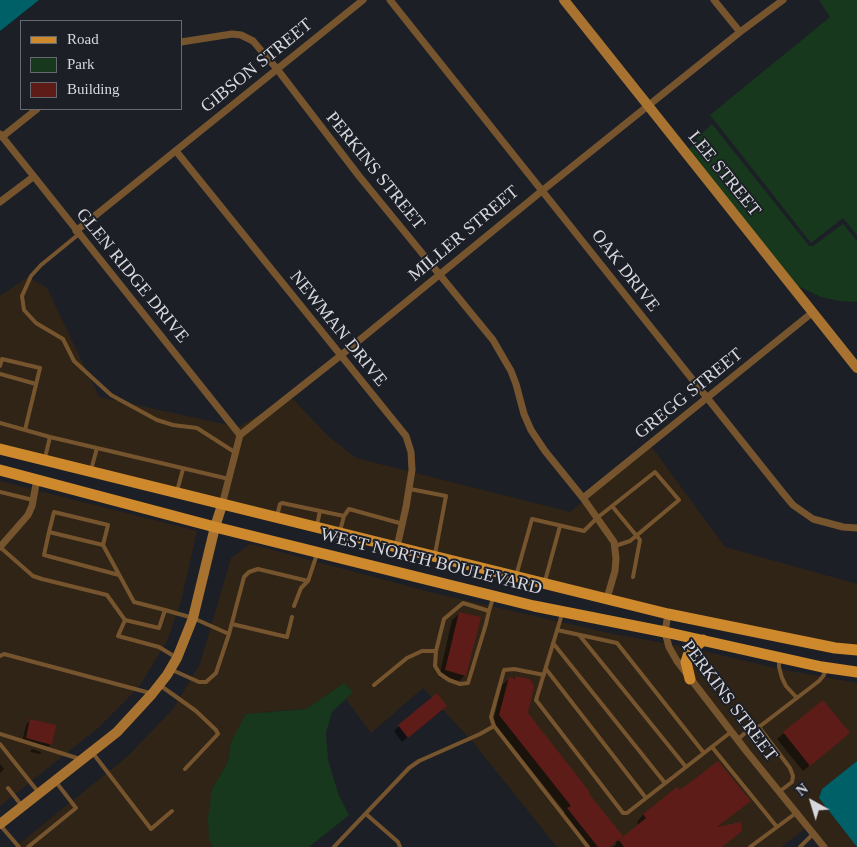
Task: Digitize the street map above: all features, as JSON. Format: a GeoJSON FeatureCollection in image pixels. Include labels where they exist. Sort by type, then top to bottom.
{"type":"FeatureCollection","features":[{"type":"Feature","properties":{"kind":"main road","name":"WEST NORTH BOULEVARD"},"geometry":{"type":"LineString","coordinates":[[4,452],[668,614],[835,648],[857,650]]}},
{"type":"Feature","properties":{"kind":"main road","name":"WEST NORTH BOULEVARD"},"geometry":{"type":"LineString","coordinates":[[0,470],[215,527],[470,590],[826,668],[857,672]]}},
{"type":"Feature","properties":{"kind":"main road"},"geometry":{"type":"LineString","coordinates":[[690,679],[687,668],[688,653],[703,640]]}},
{"type":"Feature","properties":{"kind":"street","name":"GIBSON STREET"},"geometry":{"type":"LineString","coordinates":[[78,232],[363,0]]}},
{"type":"Feature","properties":{"kind":"street","name":"OAK DRIVE"},"geometry":{"type":"LineString","coordinates":[[390,0],[793,505],[804,514],[827,524],[857,528]]}},
{"type":"Feature","properties":{"kind":"street","name":"LEE STREET"},"geometry":{"type":"LineString","coordinates":[[564,0],[857,368]]}},
{"type":"Feature","properties":{"kind":"street"},"geometry":{"type":"LineString","coordinates":[[714,0],[740,32]]}},
{"type":"Feature","properties":{"kind":"street","name":"MILLER STREET"},"geometry":{"type":"LineString","coordinates":[[240,435],[440,276],[648,105],[783,0]]}},
{"type":"Feature","properties":{"kind":"street","name":"PERKINS STREET"},"geometry":{"type":"LineString","coordinates":[[182,42],[220,35],[241,35],[253,41],[277,69],[359,176],[493,340],[516,384],[524,414],[531,430],[545,452],[598,518],[615,546],[615,571],[607,598]]}},
{"type":"Feature","properties":{"kind":"street"},"geometry":{"type":"LineString","coordinates":[[1,136],[37,110]]}},
{"type":"Feature","properties":{"kind":"street","name":"GLEN RIDGE DRIVE"},"geometry":{"type":"LineString","coordinates":[[1,136],[240,435]]}},
{"type":"Feature","properties":{"kind":"street","name":"NEWMAN DRIVE"},"geometry":{"type":"LineString","coordinates":[[176,151],[406,436],[411,452],[412,470],[410,489],[397,547]]}},
{"type":"Feature","properties":{"kind":"street"},"geometry":{"type":"LineString","coordinates":[[0,202],[33,176]]}},
{"type":"Feature","properties":{"kind":"street","name":"GREGG STREET"},"geometry":{"type":"LineString","coordinates":[[583,498],[813,312]]}},
{"type":"Feature","properties":{"kind":"street"},"geometry":{"type":"LineString","coordinates":[[0,824],[117,732],[156,689],[177,658],[193,618],[240,435]]}},
{"type":"Feature","properties":{"kind":"street"},"geometry":{"type":"LineString","coordinates":[[2,543],[28,515],[37,479]]}},
{"type":"Feature","properties":{"kind":"street","name":"PERKINS STREET"},"geometry":{"type":"LineString","coordinates":[[668,614],[665,632],[669,647],[690,679],[824,847]]}},
{"type":"Feature","properties":{"kind":"lane"},"geometry":{"type":"LineString","coordinates":[[78,232],[41,264],[31,276],[22,296],[24,310],[36,323],[63,339],[74,362],[111,395],[157,420],[174,425],[197,428],[236,453]]}},
{"type":"Feature","properties":{"kind":"lane"},"geometry":{"type":"LineString","coordinates":[[0,366],[2,359],[40,368],[25,430]]}},
{"type":"Feature","properties":{"kind":"lane"},"geometry":{"type":"LineString","coordinates":[[0,374],[36,384]]}},
{"type":"Feature","properties":{"kind":"lane"},"geometry":{"type":"LineString","coordinates":[[0,423],[50,438],[230,479]]}},
{"type":"Feature","properties":{"kind":"lane"},"geometry":{"type":"LineString","coordinates":[[45,461],[50,438]]}},
{"type":"Feature","properties":{"kind":"lane"},"geometry":{"type":"LineString","coordinates":[[91,472],[97,448]]}},
{"type":"Feature","properties":{"kind":"lane"},"geometry":{"type":"LineString","coordinates":[[177,494],[183,469]]}},
{"type":"Feature","properties":{"kind":"lane"},"geometry":{"type":"LineString","coordinates":[[516,576],[532,519],[584,531],[655,472],[679,500],[630,541],[615,546]]}},
{"type":"Feature","properties":{"kind":"lane"},"geometry":{"type":"LineString","coordinates":[[410,489],[446,496],[434,556]]}},
{"type":"Feature","properties":{"kind":"lane"},"geometry":{"type":"LineString","coordinates":[[0,492],[33,500]]}},
{"type":"Feature","properties":{"kind":"lane"},"geometry":{"type":"LineString","coordinates":[[276,518],[282,503],[344,516]]}},
{"type":"Feature","properties":{"kind":"lane"},"geometry":{"type":"LineString","coordinates":[[612,506],[640,543],[633,577]]}},
{"type":"Feature","properties":{"kind":"lane"},"geometry":{"type":"LineString","coordinates":[[340,533],[344,516],[349,509],[403,524]]}},
{"type":"Feature","properties":{"kind":"lane"},"geometry":{"type":"LineString","coordinates":[[316,528],[320,511]]}},
{"type":"Feature","properties":{"kind":"lane"},"geometry":{"type":"LineString","coordinates":[[119,575],[44,555],[54,512],[108,525],[103,545],[134,602],[193,618],[229,634]]}},
{"type":"Feature","properties":{"kind":"lane"},"geometry":{"type":"LineString","coordinates":[[545,583],[560,526]]}},
{"type":"Feature","properties":{"kind":"lane"},"geometry":{"type":"LineString","coordinates":[[49,532],[103,545]]}},
{"type":"Feature","properties":{"kind":"lane"},"geometry":{"type":"LineString","coordinates":[[2,543],[33,576],[107,595],[125,620],[159,628],[165,610]]}},
{"type":"Feature","properties":{"kind":"lane"},"geometry":{"type":"LineString","coordinates":[[294,606],[301,588],[308,581],[318,552]]}},
{"type":"Feature","properties":{"kind":"lane"},"geometry":{"type":"LineString","coordinates":[[170,669],[199,682],[206,682],[216,673],[232,624],[244,576],[249,572],[258,569],[308,581]]}},
{"type":"Feature","properties":{"kind":"lane"},"geometry":{"type":"LineString","coordinates":[[470,590],[463,603],[444,619],[436,651],[435,666],[440,674],[460,684],[468,683],[493,595]]}},
{"type":"Feature","properties":{"kind":"lane"},"geometry":{"type":"LineString","coordinates":[[463,603],[489,611]]}},
{"type":"Feature","properties":{"kind":"lane"},"geometry":{"type":"LineString","coordinates":[[563,611],[536,700],[623,814],[627,813],[731,732]]}},
{"type":"Feature","properties":{"kind":"lane"},"geometry":{"type":"LineString","coordinates":[[232,624],[287,637],[292,617]]}},
{"type":"Feature","properties":{"kind":"lane"},"geometry":{"type":"LineString","coordinates":[[125,620],[118,636],[159,647],[177,658]]}},
{"type":"Feature","properties":{"kind":"lane"},"geometry":{"type":"LineString","coordinates":[[557,630],[617,643],[704,753]]}},
{"type":"Feature","properties":{"kind":"lane"},"geometry":{"type":"LineString","coordinates":[[580,636],[686,767]]}},
{"type":"Feature","properties":{"kind":"lane"},"geometry":{"type":"LineString","coordinates":[[554,643],[665,783]]}},
{"type":"Feature","properties":{"kind":"lane"},"geometry":{"type":"LineString","coordinates":[[374,685],[407,658],[422,651],[436,651]]}},
{"type":"Feature","properties":{"kind":"lane"},"geometry":{"type":"LineString","coordinates":[[0,656],[4,654],[156,689],[196,711],[218,734],[185,769]]}},
{"type":"Feature","properties":{"kind":"lane"},"geometry":{"type":"LineString","coordinates":[[780,658],[779,667],[782,678],[786,686],[797,698]]}},
{"type":"Feature","properties":{"kind":"lane"},"geometry":{"type":"LineString","coordinates":[[544,675],[514,668],[504,670],[491,717],[494,726],[588,847]]}},
{"type":"Feature","properties":{"kind":"lane"},"geometry":{"type":"LineString","coordinates":[[546,668],[646,798]]}},
{"type":"Feature","properties":{"kind":"lane"},"geometry":{"type":"LineString","coordinates":[[737,740],[751,728],[755,726],[760,727],[819,681],[824,676],[826,668]]}},
{"type":"Feature","properties":{"kind":"lane"},"geometry":{"type":"LineString","coordinates":[[334,847],[409,768],[419,761],[494,726]]}},
{"type":"Feature","properties":{"kind":"lane"},"geometry":{"type":"LineString","coordinates":[[760,727],[790,768],[793,776],[792,782],[779,792]]}},
{"type":"Feature","properties":{"kind":"lane"},"geometry":{"type":"LineString","coordinates":[[0,734],[82,760]]}},
{"type":"Feature","properties":{"kind":"lane"},"geometry":{"type":"LineString","coordinates":[[0,744],[39,793]]}},
{"type":"Feature","properties":{"kind":"lane"},"geometry":{"type":"LineString","coordinates":[[712,746],[777,827]]}},
{"type":"Feature","properties":{"kind":"lane"},"geometry":{"type":"LineString","coordinates":[[92,752],[151,829],[172,811]]}},
{"type":"Feature","properties":{"kind":"lane"},"geometry":{"type":"LineString","coordinates":[[28,847],[76,808],[55,781]]}},
{"type":"Feature","properties":{"kind":"lane"},"geometry":{"type":"LineString","coordinates":[[8,788],[23,806]]}},
{"type":"Feature","properties":{"kind":"lane"},"geometry":{"type":"LineString","coordinates":[[750,847],[796,813]]}},
{"type":"Feature","properties":{"kind":"lane"},"geometry":{"type":"LineString","coordinates":[[366,814],[398,842],[400,847]]}},
{"type":"Feature","properties":{"kind":"lane"},"geometry":{"type":"LineString","coordinates":[[0,824],[19,847]]}},
{"type":"Feature","properties":{"kind":"lane"},"geometry":{"type":"LineString","coordinates":[[800,847],[813,834]]}},
{"type":"Feature","properties":{"kind":"shaded area"},"geometry":{"type":"Polygon","coordinates":[[[28,277],[47,288],[99,397],[238,427],[291,397],[328,436],[356,458],[570,512],[651,446],[725,547],[857,584],[857,646],[668,609],[14,448],[13,446],[0,445],[0,296],[28,277]]]}},
{"type":"Feature","properties":{"kind":"shaded area"},"geometry":{"type":"Polygon","coordinates":[[[0,481],[197,531],[181,601],[167,641],[139,687],[98,728],[0,806],[0,481]]]}},
{"type":"Feature","properties":{"kind":"shaded area"},"geometry":{"type":"Polygon","coordinates":[[[250,544],[438,594],[609,633],[686,647],[682,668],[687,685],[696,683],[691,663],[693,655],[698,650],[785,670],[857,683],[857,761],[822,789],[819,798],[857,847],[823,847],[807,827],[781,847],[557,847],[472,741],[423,688],[371,733],[346,699],[352,692],[344,683],[306,709],[263,712],[231,742],[228,762],[212,789],[209,839],[213,847],[15,847],[128,756],[173,709],[200,664],[231,558],[250,544]]]}},
{"type":"Feature","properties":{"kind":"green space"},"geometry":{"type":"Polygon","coordinates":[[[819,0],[857,0],[857,235],[843,218],[811,243],[710,115],[830,17],[819,0]]]}},
{"type":"Feature","properties":{"kind":"green space"},"geometry":{"type":"Polygon","coordinates":[[[712,124],[809,246],[813,246],[843,224],[857,241],[857,302],[821,297],[798,286],[689,150],[697,138],[712,124]]]}},
{"type":"Feature","properties":{"kind":"green space"},"geometry":{"type":"Polygon","coordinates":[[[344,683],[353,692],[332,712],[326,733],[328,760],[339,796],[349,815],[309,847],[213,847],[209,839],[208,818],[212,789],[228,762],[231,742],[246,714],[306,709],[344,683]]]}},
{"type":"Feature","properties":{"kind":"water"},"geometry":{"type":"Polygon","coordinates":[[[0,0],[39,0],[0,31],[0,0]]]}},
{"type":"Feature","properties":{"kind":"water"},"geometry":{"type":"Polygon","coordinates":[[[857,761],[857,847],[819,798],[822,789],[857,761]]]}},
{"type":"Feature","properties":{"kind":"building"},"geometry":{"type":"Polygon","coordinates":[[[459,612],[481,617],[466,676],[445,670],[459,612]]]}},
{"type":"Feature","properties":{"kind":"building"},"geometry":{"type":"Polygon","coordinates":[[[515,676],[530,679],[534,686],[528,713],[623,836],[610,847],[598,847],[567,808],[571,806],[499,715],[509,677],[515,679],[515,676]]]}},
{"type":"Feature","properties":{"kind":"building"},"geometry":{"type":"Polygon","coordinates":[[[437,693],[447,706],[408,738],[398,725],[437,693]]]}},
{"type":"Feature","properties":{"kind":"building"},"geometry":{"type":"Polygon","coordinates":[[[823,700],[850,733],[810,766],[783,732],[823,700]]]}},
{"type":"Feature","properties":{"kind":"building"},"geometry":{"type":"Polygon","coordinates":[[[30,719],[56,725],[52,745],[26,738],[30,719]]]}},
{"type":"Feature","properties":{"kind":"building"},"geometry":{"type":"Polygon","coordinates":[[[718,761],[751,801],[717,827],[741,822],[742,831],[722,847],[624,847],[619,840],[646,818],[643,814],[677,787],[680,790],[718,761]]]}}]}
